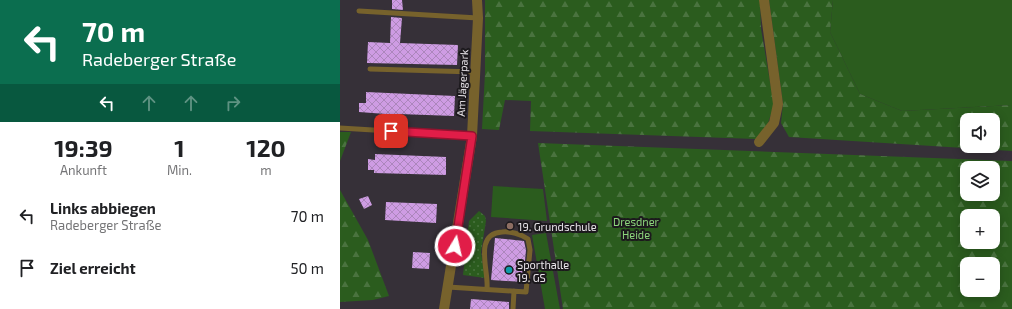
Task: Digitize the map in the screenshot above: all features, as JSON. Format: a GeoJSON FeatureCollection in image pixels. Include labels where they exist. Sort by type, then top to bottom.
{"type":"FeatureCollection","features":[{"type":"Feature","properties":{"kind":"street","name":"Am Jägerpark"},"geometry":{"type":"LineString","coordinates":[[444,309],[472,136],[478,18],[477,0]]}},
{"type":"Feature","properties":{"kind":"street"},"geometry":{"type":"LineString","coordinates":[[759,142],[774,123],[778,104],[764,0]]}},
{"type":"Feature","properties":{"kind":"lane"},"geometry":{"type":"LineString","coordinates":[[359,11],[478,18]]}},
{"type":"Feature","properties":{"kind":"lane"},"geometry":{"type":"LineString","coordinates":[[370,69],[475,72]]}},
{"type":"Feature","properties":{"kind":"lane"},"geometry":{"type":"LineString","coordinates":[[340,128],[472,136]]}},
{"type":"Feature","properties":{"kind":"lane"},"geometry":{"type":"LineString","coordinates":[[448,287],[526,292],[528,239],[519,234],[503,232],[489,235],[486,238],[485,260],[488,279],[487,289]]}},
{"type":"Feature","properties":{"kind":"lane"},"geometry":{"type":"LineString","coordinates":[[513,309],[514,291]]}},
{"type":"Feature","properties":{"kind":"green space"},"geometry":{"type":"Polygon","coordinates":[[[485,0],[760,0],[761,29],[774,105],[768,123],[756,139],[530,131],[531,101],[505,100],[499,130],[482,129],[485,73],[485,0]]]}},
{"type":"Feature","properties":{"kind":"green space"},"geometry":{"type":"Polygon","coordinates":[[[769,0],[833,0],[830,32],[860,94],[902,111],[1012,105],[1012,151],[1000,150],[1000,113],[960,113],[960,148],[789,137],[781,123],[783,104],[769,0]]]}},
{"type":"Feature","properties":{"kind":"green space"},"geometry":{"type":"Polygon","coordinates":[[[833,0],[1012,0],[1012,105],[902,111],[860,94],[830,32],[833,0]]]}},
{"type":"Feature","properties":{"kind":"green space"},"geometry":{"type":"Polygon","coordinates":[[[340,132],[351,132],[340,161],[340,132]]]}},
{"type":"Feature","properties":{"kind":"green space","name":"Dresdner Heide"},"geometry":{"type":"Polygon","coordinates":[[[538,143],[1012,161],[1012,309],[563,309],[538,143]]]}},
{"type":"Feature","properties":{"kind":"green space"},"geometry":{"type":"Polygon","coordinates":[[[493,186],[543,189],[547,221],[491,217],[493,186]]]}},
{"type":"Feature","properties":{"kind":"green space"},"geometry":{"type":"Polygon","coordinates":[[[340,190],[368,240],[389,296],[373,300],[340,302],[340,190]]]}},
{"type":"Feature","properties":{"kind":"green space"},"geometry":{"type":"Polygon","coordinates":[[[479,211],[485,216],[486,221],[481,252],[485,278],[463,275],[469,221],[479,211]]]}},
{"type":"Feature","properties":{"kind":"green space"},"geometry":{"type":"Polygon","coordinates":[[[546,233],[560,309],[545,309],[532,235],[546,233]]]}},
{"type":"Feature","properties":{"kind":"building"},"geometry":{"type":"Polygon","coordinates":[[[392,0],[402,0],[403,10],[392,9],[392,0]]]}},
{"type":"Feature","properties":{"kind":"building"},"geometry":{"type":"Polygon","coordinates":[[[391,17],[402,18],[400,43],[458,45],[457,65],[367,63],[368,42],[390,43],[391,17]]]}},
{"type":"Feature","properties":{"kind":"building"},"geometry":{"type":"Polygon","coordinates":[[[366,92],[455,96],[454,116],[399,115],[359,112],[359,103],[366,103],[366,92]]]}},
{"type":"Feature","properties":{"kind":"building"},"geometry":{"type":"Polygon","coordinates":[[[375,154],[446,157],[446,175],[374,173],[374,170],[368,170],[368,159],[375,160],[375,154]]]}},
{"type":"Feature","properties":{"kind":"building"},"geometry":{"type":"Polygon","coordinates":[[[368,196],[372,205],[364,209],[359,199],[368,196]]]}},
{"type":"Feature","properties":{"kind":"building"},"geometry":{"type":"Polygon","coordinates":[[[386,202],[437,204],[436,223],[385,220],[386,202]]]}},
{"type":"Feature","properties":{"kind":"building","name":"Sporthalle 19. GS"},"geometry":{"type":"Polygon","coordinates":[[[495,238],[524,241],[526,250],[523,282],[491,280],[495,238]]]}},
{"type":"Feature","properties":{"kind":"building"},"geometry":{"type":"Polygon","coordinates":[[[413,252],[430,253],[429,269],[412,268],[413,252]]]}},
{"type":"Feature","properties":{"kind":"building"},"geometry":{"type":"Polygon","coordinates":[[[471,299],[509,302],[509,309],[470,309],[471,299]]]}},
{"type":"Feature","properties":{"kind":"place","name":"19. Grundschule"},"geometry":{"type":"Point","coordinates":[510,226]}},
{"type":"Feature","properties":{"kind":"place","name":"Sporthalle 19. GS"},"geometry":{"type":"Point","coordinates":[509,270]}},
{"type":"Feature","properties":{"kind":"route"},"geometry":{"type":"LineString","coordinates":[[391,131],[472,136],[455,246]]}}]}
